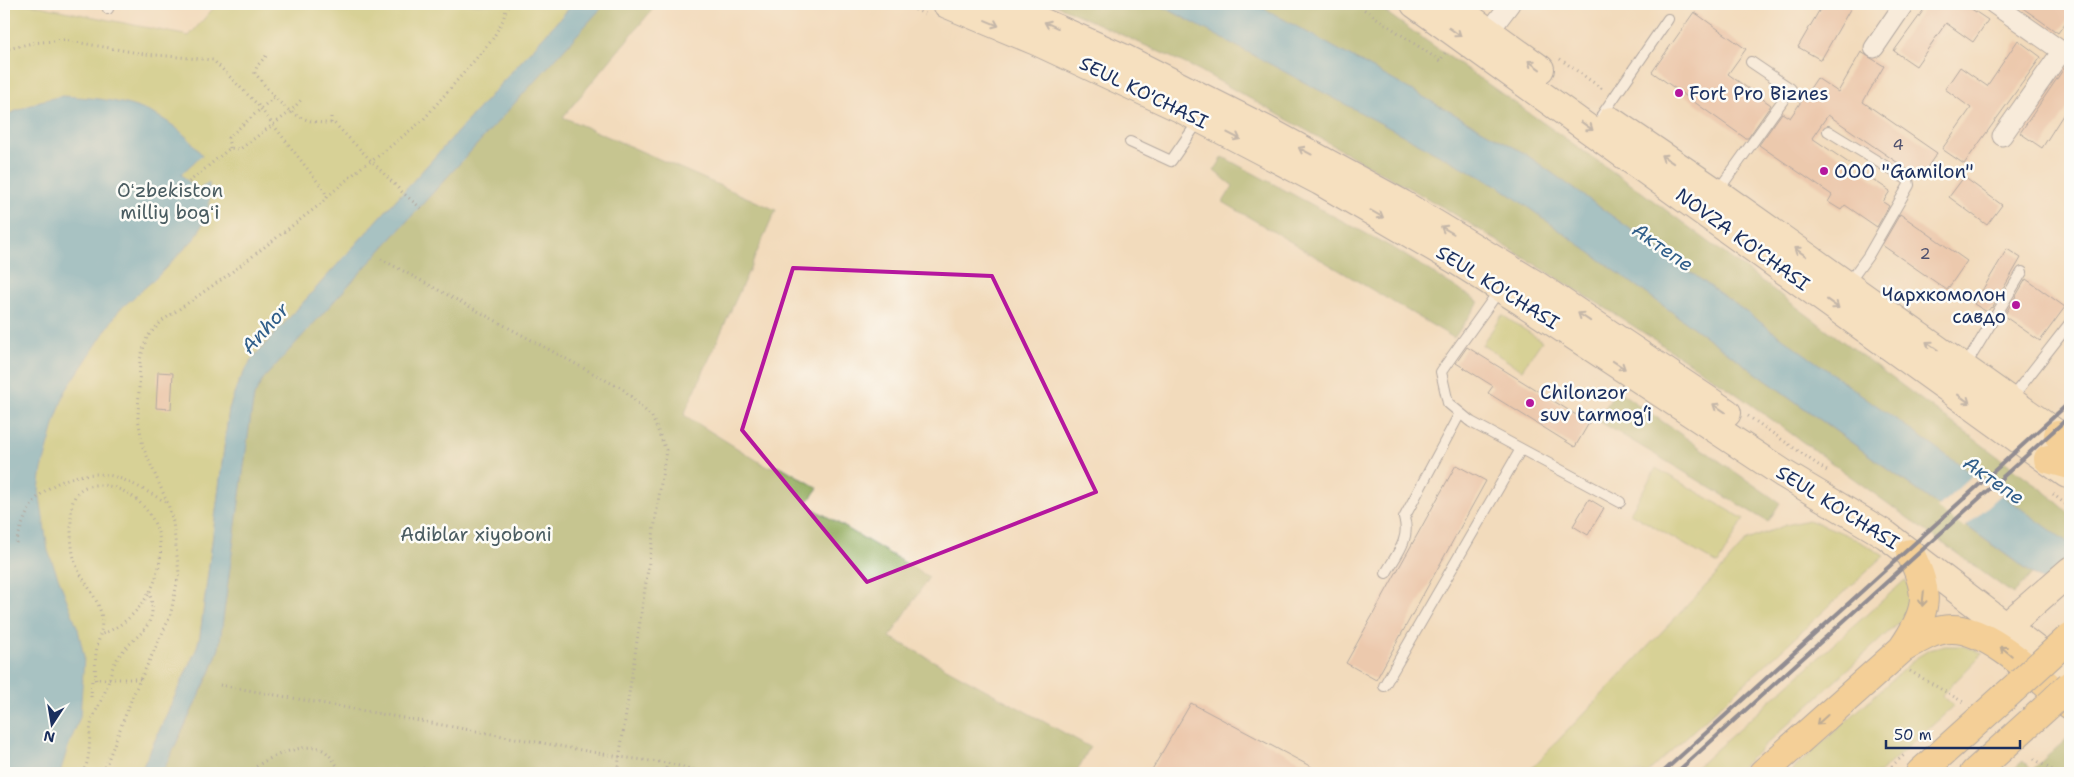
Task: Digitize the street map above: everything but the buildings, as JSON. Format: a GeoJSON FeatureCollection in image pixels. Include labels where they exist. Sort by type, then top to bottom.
{"type":"FeatureCollection","features":[{"type":"Feature","properties":{"kind":"main road","name":"SEUL KO'CHASI"},"geometry":{"type":"LineString","coordinates":[[1001,4],[1123,58],[1204,98],[1335,166],[1470,244],[1544,291],[1904,533],[2070,676]]}},
{"type":"Feature","properties":{"kind":"main road","name":"NOVZA KO'CHASI"},"geometry":{"type":"LineString","coordinates":[[1416,4],[1484,40],[1602,115],[1717,193],[1964,368],[2009,401],[2063,448],[2070,476]]}},
{"type":"Feature","properties":{"kind":"main road","name":"NOVZA KO'CHASI"},"geometry":{"type":"LineString","coordinates":[[1450,4],[1484,40],[2063,448]]}},
{"type":"Feature","properties":{"kind":"main road","name":"SEUL KO'CHASI"},"geometry":{"type":"LineString","coordinates":[[942,11],[1108,74],[1200,118],[1320,181],[1501,288],[1784,474],[1886,535],[2014,626]]}},
{"type":"Feature","properties":{"kind":"main road"},"geometry":{"type":"LineString","coordinates":[[1902,658],[1916,626],[1924,601],[1922,577],[1910,553]]}},
{"type":"Feature","properties":{"kind":"main road"},"geometry":{"type":"LineString","coordinates":[[2014,626],[2036,600],[2070,571]]}},
{"type":"Feature","properties":{"kind":"main road"},"geometry":{"type":"LineString","coordinates":[[1763,773],[1902,658],[1922,637],[1944,630],[1956,629],[1976,633],[2000,647],[2059,705]]}},
{"type":"Feature","properties":{"kind":"main road"},"geometry":{"type":"LineString","coordinates":[[1920,773],[2070,637]]}},
{"type":"Feature","properties":{"kind":"main road"},"geometry":{"type":"LineString","coordinates":[[1974,773],[2059,705],[2070,685]]}},
{"type":"Feature","properties":{"kind":"street"},"geometry":{"type":"LineString","coordinates":[[1484,40],[1510,4]]}},
{"type":"Feature","properties":{"kind":"street"},"geometry":{"type":"LineString","coordinates":[[1874,48],[1904,4]]}},
{"type":"Feature","properties":{"kind":"street"},"geometry":{"type":"LineString","coordinates":[[1994,4],[2066,54],[2002,136]]}},
{"type":"Feature","properties":{"kind":"lane"},"geometry":{"type":"LineString","coordinates":[[1602,115],[1668,19]]}},
{"type":"Feature","properties":{"kind":"lane"},"geometry":{"type":"LineString","coordinates":[[1717,193],[1791,89],[1751,62]]}},
{"type":"Feature","properties":{"kind":"lane"},"geometry":{"type":"LineString","coordinates":[[1130,142],[1171,160],[1200,118]]}},
{"type":"Feature","properties":{"kind":"lane"},"geometry":{"type":"LineString","coordinates":[[1828,131],[1908,180],[1909,185],[1868,256],[1846,285]]}},
{"type":"Feature","properties":{"kind":"lane"},"geometry":{"type":"LineString","coordinates":[[1964,368],[2022,272]]}},
{"type":"Feature","properties":{"kind":"lane"},"geometry":{"type":"LineString","coordinates":[[1501,288],[1441,372],[1448,403],[1471,422],[1620,502]]}},
{"type":"Feature","properties":{"kind":"lane"},"geometry":{"type":"LineString","coordinates":[[2009,401],[2070,323]]}},
{"type":"Feature","properties":{"kind":"lane"},"geometry":{"type":"LineString","coordinates":[[1386,573],[1407,535],[1404,518],[1460,412]]}},
{"type":"Feature","properties":{"kind":"lane"},"geometry":{"type":"LineString","coordinates":[[1384,686],[1521,449]]}},
{"type":"Feature","properties":{"kind":"path"},"geometry":{"type":"LineString","coordinates":[[103,773],[140,680],[170,617],[179,573],[173,522],[168,504],[143,447],[138,418],[140,360],[147,337],[162,321],[228,275],[318,206],[364,165],[372,161],[423,120],[492,40],[503,20],[508,4]]}},
{"type":"Feature","properties":{"kind":"path"},"geometry":{"type":"LineString","coordinates":[[901,4],[942,11]]}},
{"type":"Feature","properties":{"kind":"path"},"geometry":{"type":"LineString","coordinates":[[4,50],[32,43],[64,40],[144,54],[213,60],[260,109],[324,190],[326,197]]}},
{"type":"Feature","properties":{"kind":"path"},"geometry":{"type":"LineString","coordinates":[[266,56],[257,66],[255,73],[274,97],[290,112],[310,121],[334,123],[423,211]]}},
{"type":"Feature","properties":{"kind":"path"},"geometry":{"type":"LineString","coordinates":[[230,148],[228,138],[274,97]]}},
{"type":"Feature","properties":{"kind":"path"},"geometry":{"type":"LineString","coordinates":[[189,182],[230,148],[240,149],[290,112],[302,99]]}},
{"type":"Feature","properties":{"kind":"path"},"geometry":{"type":"LineString","coordinates":[[331,114],[331,123]]}},
{"type":"Feature","properties":{"kind":"path"},"geometry":{"type":"LineString","coordinates":[[381,259],[624,390],[652,417],[666,450],[617,773]]}},
{"type":"Feature","properties":{"kind":"path"},"geometry":{"type":"LineString","coordinates":[[16,543],[23,521],[37,498],[58,482],[82,475],[109,475],[143,489],[168,504]]}},
{"type":"Feature","properties":{"kind":"path"},"geometry":{"type":"LineString","coordinates":[[96,680],[96,652],[102,634],[101,612],[75,562],[71,542],[70,513],[72,502],[79,491],[89,486],[103,485],[119,489],[138,500],[154,521],[161,546],[158,573],[149,592],[132,615],[114,629],[102,634]]}},
{"type":"Feature","properties":{"kind":"path"},"geometry":{"type":"LineString","coordinates":[[82,773],[89,758],[91,725],[113,667],[121,652],[150,624],[153,611],[149,592]]}},
{"type":"Feature","properties":{"kind":"path"},"geometry":{"type":"LineString","coordinates":[[1902,658],[1963,702]]}},
{"type":"Feature","properties":{"kind":"path"},"geometry":{"type":"LineString","coordinates":[[91,698],[92,680],[140,680]]}},
{"type":"Feature","properties":{"kind":"path"},"geometry":{"type":"LineString","coordinates":[[220,685],[667,764],[706,773]]}},
{"type":"Feature","properties":{"kind":"path"},"geometry":{"type":"LineString","coordinates":[[248,773],[268,760],[304,746],[320,748],[330,756],[342,773]]}},
{"type":"Feature","properties":{"kind":"path"},"geometry":{"type":"LineString","coordinates":[[2034,759],[2057,773]]}},
{"type":"Feature","properties":{"kind":"path"},"geometry":{"type":"LineString","coordinates":[[665,773],[667,764]]}},
{"type":"Feature","properties":{"kind":"path"},"geometry":{"type":"LineString","coordinates":[[415,773],[426,768],[434,773]]}},
{"type":"Feature","properties":{"kind":"highlighted area"},"geometry":{"type":"Polygon","coordinates":[[[793,268],[992,276],[1096,492],[867,582],[742,430],[793,268]]]}},
{"type":"Feature","properties":{"kind":"green space","name":"Oʻzbekiston milliy bogʻi"},"geometry":{"type":"Polygon","coordinates":[[[4,4],[29,4],[189,36],[217,4],[573,4],[252,359],[238,383],[229,409],[200,636],[196,650],[140,773],[4,773],[4,4]]]}},
{"type":"Feature","properties":{"kind":"green space","name":"Adiblar xiyoboni"},"geometry":{"type":"Polygon","coordinates":[[[605,4],[657,4],[563,117],[776,210],[684,415],[766,466],[782,467],[818,488],[806,504],[929,577],[890,637],[1090,747],[1076,773],[162,773],[211,671],[219,648],[251,414],[254,396],[263,379],[605,4]]]}},
{"type":"Feature","properties":{"kind":"green space"},"geometry":{"type":"Polygon","coordinates":[[[1054,4],[1158,4],[1500,187],[2032,574],[2013,594],[1728,388],[1618,316],[1446,209],[1199,70],[1054,4]]]}},
{"type":"Feature","properties":{"kind":"green space"},"geometry":{"type":"Polygon","coordinates":[[[1256,4],[1374,4],[1639,190],[2047,493],[2070,514],[2070,544],[1524,153],[1256,4]]]}},
{"type":"Feature","properties":{"kind":"green space"},"geometry":{"type":"Polygon","coordinates":[[[1223,157],[1395,249],[1479,302],[1454,338],[1223,202],[1233,186],[1214,171],[1223,157]]]}},
{"type":"Feature","properties":{"kind":"green space"},"geometry":{"type":"Polygon","coordinates":[[[1502,315],[1542,341],[1522,370],[1482,345],[1502,315]]]}},
{"type":"Feature","properties":{"kind":"green space"},"geometry":{"type":"Polygon","coordinates":[[[1617,390],[1780,503],[1768,522],[1597,420],[1617,390]]]}},
{"type":"Feature","properties":{"kind":"green space"},"geometry":{"type":"Polygon","coordinates":[[[1656,468],[1744,519],[1718,564],[1630,513],[1656,468]]]}},
{"type":"Feature","properties":{"kind":"green space"},"geometry":{"type":"Polygon","coordinates":[[[1808,520],[1848,535],[1884,556],[1647,773],[1527,773],[1719,572],[1747,540],[1786,525],[1808,520]]]}},
{"type":"Feature","properties":{"kind":"green space"},"geometry":{"type":"Polygon","coordinates":[[[1905,580],[1911,589],[1913,597],[1907,615],[1735,773],[1690,773],[1905,580]]]}},
{"type":"Feature","properties":{"kind":"green space"},"geometry":{"type":"Polygon","coordinates":[[[1945,646],[1963,646],[1983,653],[1942,695],[1954,706],[1879,773],[1789,773],[1916,658],[1929,650],[1945,646]]]}},
{"type":"Feature","properties":{"kind":"green space"},"geometry":{"type":"Polygon","coordinates":[[[2070,736],[2070,773],[2009,773],[2023,761],[2032,770],[2070,736]]]}},
{"type":"Feature","properties":{"kind":"water","name":"Anhor"},"geometry":{"type":"Polygon","coordinates":[[[573,4],[605,4],[263,379],[254,396],[251,414],[219,648],[211,670],[162,773],[140,773],[196,650],[200,636],[229,409],[238,383],[252,359],[573,4]]]}},
{"type":"Feature","properties":{"kind":"water"},"geometry":{"type":"Polygon","coordinates":[[[1158,4],[1256,4],[1524,153],[2070,544],[2070,601],[1500,187],[1158,4]]]}},
{"type":"Feature","properties":{"kind":"water"},"geometry":{"type":"Polygon","coordinates":[[[62,96],[122,103],[140,108],[173,126],[202,155],[181,174],[197,191],[209,182],[210,194],[208,213],[196,237],[156,278],[119,310],[65,392],[42,469],[39,490],[48,551],[78,629],[84,657],[80,717],[60,773],[4,773],[4,116],[40,101],[62,96]]]}},
{"type":"Feature","properties":{"kind":"pier"},"geometry":{"type":"Polygon","coordinates":[[[1975,473],[2003,493],[1964,528],[1937,508],[1975,473]]]}},
{"type":"Feature","properties":{"kind":"railway"},"geometry":{"type":"LineString","coordinates":[[1662,773],[2070,402]]}},
{"type":"Feature","properties":{"kind":"railway"},"geometry":{"type":"LineString","coordinates":[[1676,773],[2070,416]]}},
{"type":"Feature","properties":{"kind":"place","name":"Fort Pro Biznes"},"geometry":{"type":"Point","coordinates":[1679,93]}},
{"type":"Feature","properties":{"kind":"place","name":"ООО \"Gamilon\""},"geometry":{"type":"Point","coordinates":[1824,171]}},
{"type":"Feature","properties":{"kind":"place","name":"Чархкомолон савдо"},"geometry":{"type":"Point","coordinates":[2016,305]}},
{"type":"Feature","properties":{"kind":"place","name":"Chilonzor suv tarmog‘i"},"geometry":{"type":"Point","coordinates":[1530,403]}},
{"type":"Feature","properties":{"kind":"water label","name":"Актепе"},"geometry":{"type":"Point","coordinates":[1663,247]}},
{"type":"Feature","properties":{"kind":"water label","name":"Актепе"},"geometry":{"type":"Point","coordinates":[1994,480]}}]}
